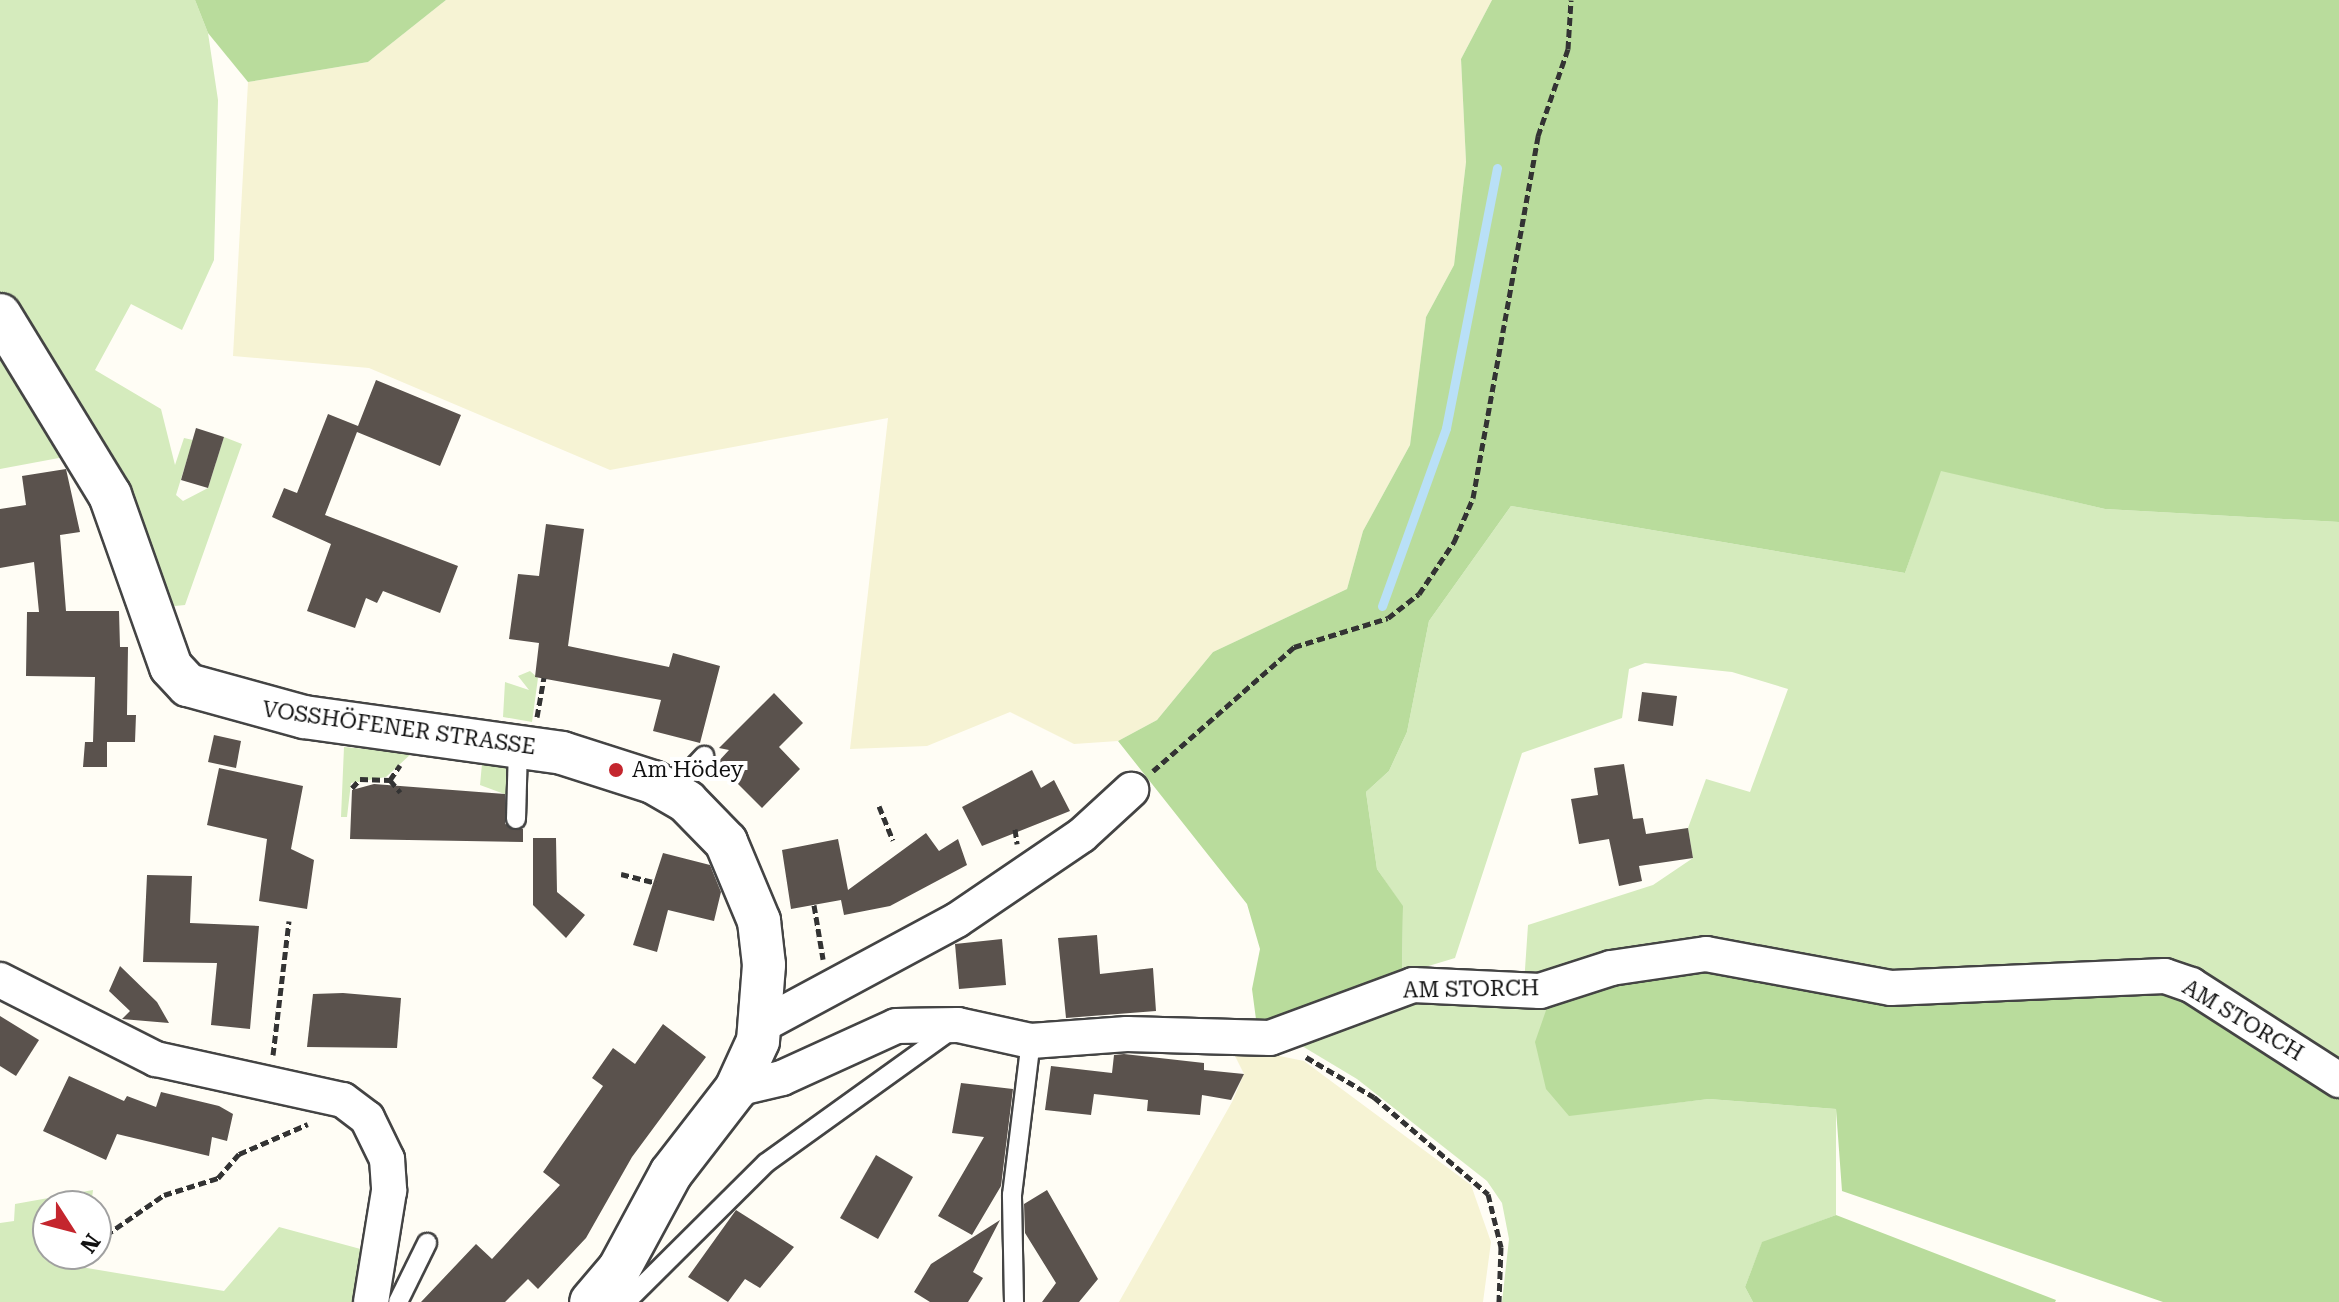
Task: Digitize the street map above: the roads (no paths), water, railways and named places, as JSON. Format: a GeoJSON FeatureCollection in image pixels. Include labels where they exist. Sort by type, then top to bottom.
{"type":"FeatureCollection","features":[{"type":"Feature","properties":{"kind":"street","name":"VOSSHÖFENER STRASSE"},"geometry":{"type":"LineString","coordinates":[[0,315],[110,495],[171,667],[188,685],[304,717],[519,743],[670,792],[710,822],[745,877],[764,965],[762,1025],[736,1089],[671,1173],[619,1269],[591,1302]]}},
{"type":"Feature","properties":{"kind":"street"},"geometry":{"type":"LineString","coordinates":[[762,1025],[957,920],[1082,835],[1131,790]]}},
{"type":"Feature","properties":{"kind":"street","name":"AM STORCH"},"geometry":{"type":"LineString","coordinates":[[736,1089],[782,1078],[896,1026],[958,1025],[1031,1041],[1127,1034],[1270,1038],[1413,985],[1540,991],[1611,968],[1706,954],[1891,988],[2165,976],[2191,985],[2339,1080]]}},
{"type":"Feature","properties":{"kind":"street"},"geometry":{"type":"LineString","coordinates":[[0,980],[156,1059],[343,1100],[379,1134],[389,1191],[371,1302]]}},
{"type":"Feature","properties":{"kind":"lane"},"geometry":{"type":"LineString","coordinates":[[516,819],[519,743]]}},
{"type":"Feature","properties":{"kind":"lane"},"geometry":{"type":"LineString","coordinates":[[670,792],[704,756]]}},
{"type":"Feature","properties":{"kind":"lane"},"geometry":{"type":"LineString","coordinates":[[626,1302],[766,1163],[958,1025]]}},
{"type":"Feature","properties":{"kind":"lane"},"geometry":{"type":"LineString","coordinates":[[1014,1302],[1012,1195],[1031,1041]]}},
{"type":"Feature","properties":{"kind":"lane"},"geometry":{"type":"LineString","coordinates":[[398,1302],[427,1243]]}},
{"type":"Feature","properties":{"kind":"waterway"},"geometry":{"type":"LineString","coordinates":[[1382,606],[1446,428],[1497,168]]}},
{"type":"Feature","properties":{"kind":"place","name":"Am Hödey"},"geometry":{"type":"Point","coordinates":[616,770]}}]}
